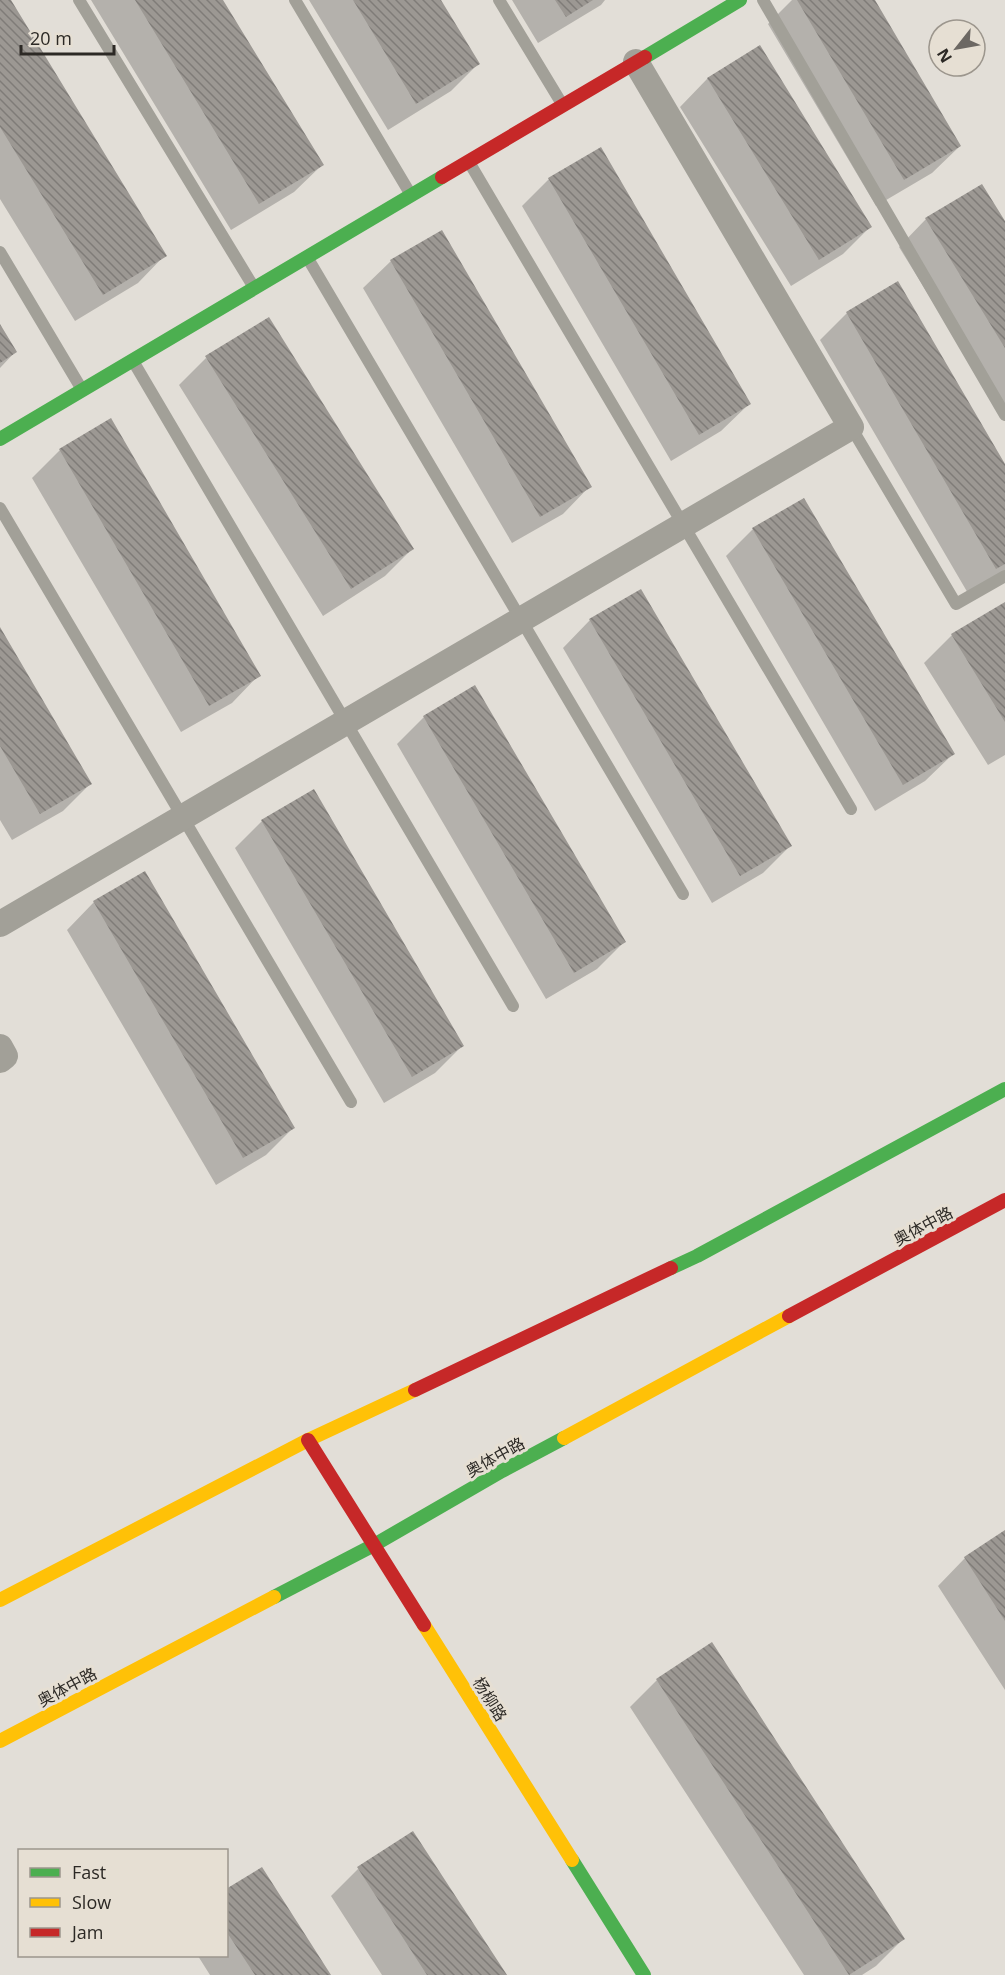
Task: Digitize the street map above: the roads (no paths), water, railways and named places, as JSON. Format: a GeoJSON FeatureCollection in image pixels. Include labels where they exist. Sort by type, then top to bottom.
{"type":"FeatureCollection","features":[{"type":"Feature","properties":{"kind":"main road"},"geometry":{"type":"LineString","coordinates":[[0,440],[737,1]]}},
{"type":"Feature","properties":{"kind":"main road"},"geometry":{"type":"LineString","coordinates":[[0,1600],[308,1440],[696,1256],[1005,1089]]}},
{"type":"Feature","properties":{"kind":"main road","name":"奥体中路"},"geometry":{"type":"LineString","coordinates":[[0,1741],[374,1545],[502,1471],[1005,1200]]}},
{"type":"Feature","properties":{"kind":"main road","name":"杨柳路"},"geometry":{"type":"LineString","coordinates":[[308,1440],[644,1975]]}},
{"type":"Feature","properties":{"kind":"street"},"geometry":{"type":"LineString","coordinates":[[0,924],[851,427],[636,62]]}},
{"type":"Feature","properties":{"kind":"street"},"geometry":{"type":"LineString","coordinates":[[0,1047],[5,1056],[0,1060]]}},
{"type":"Feature","properties":{"kind":"lane"},"geometry":{"type":"LineString","coordinates":[[79,0],[254,289]]}},
{"type":"Feature","properties":{"kind":"lane"},"geometry":{"type":"LineString","coordinates":[[295,0],[411,195]]}},
{"type":"Feature","properties":{"kind":"lane"},"geometry":{"type":"LineString","coordinates":[[499,0],[563,105]]}},
{"type":"Feature","properties":{"kind":"lane"},"geometry":{"type":"LineString","coordinates":[[763,0],[1005,415]]}},
{"type":"Feature","properties":{"kind":"lane"},"geometry":{"type":"LineString","coordinates":[[468,161],[851,809]]}},
{"type":"Feature","properties":{"kind":"lane"},"geometry":{"type":"LineString","coordinates":[[0,252],[83,390]]}},
{"type":"Feature","properties":{"kind":"lane"},"geometry":{"type":"LineString","coordinates":[[307,257],[683,894]]}},
{"type":"Feature","properties":{"kind":"lane"},"geometry":{"type":"LineString","coordinates":[[133,360],[513,1006]]}},
{"type":"Feature","properties":{"kind":"lane"},"geometry":{"type":"LineString","coordinates":[[851,427],[956,604],[1005,576]]}},
{"type":"Feature","properties":{"kind":"lane"},"geometry":{"type":"LineString","coordinates":[[0,508],[351,1102]]}}]}
